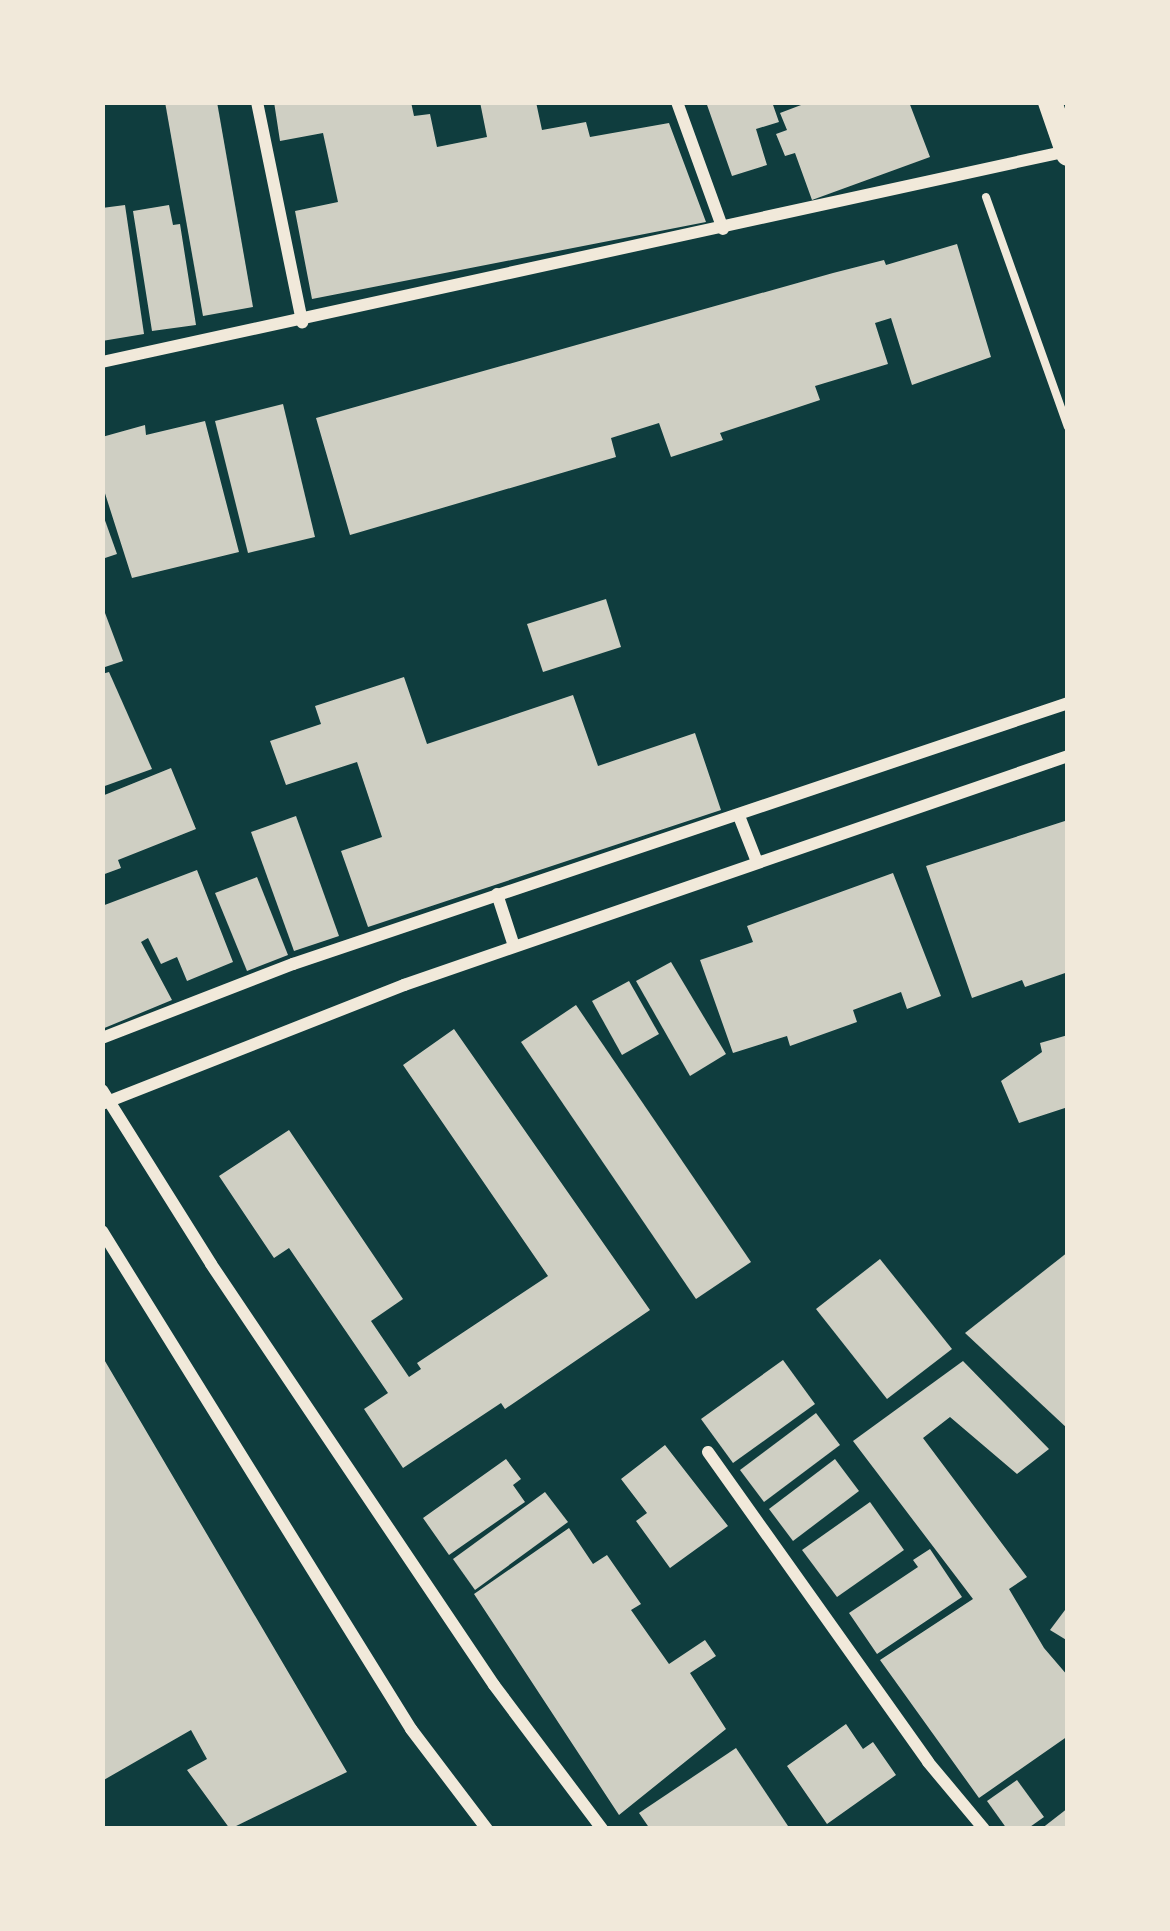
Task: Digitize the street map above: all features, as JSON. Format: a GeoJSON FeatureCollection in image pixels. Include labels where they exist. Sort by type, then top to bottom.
{"type":"FeatureCollection","features":[{"type":"Feature","properties":{"kind":"main road"},"geometry":{"type":"LineString","coordinates":[[1050,102],[1067,152]]}},
{"type":"Feature","properties":{"kind":"street"},"geometry":{"type":"LineString","coordinates":[[257,102],[302,322]]}},
{"type":"Feature","properties":{"kind":"street"},"geometry":{"type":"LineString","coordinates":[[677,102],[723,229]]}},
{"type":"Feature","properties":{"kind":"street"},"geometry":{"type":"LineString","coordinates":[[102,362],[1067,152]]}},
{"type":"Feature","properties":{"kind":"street"},"geometry":{"type":"LineString","coordinates":[[102,1039],[293,964],[1068,703]]}},
{"type":"Feature","properties":{"kind":"street"},"geometry":{"type":"LineString","coordinates":[[602,1829],[494,1685],[104,1098],[514,946],[1068,756]]}},
{"type":"Feature","properties":{"kind":"street"},"geometry":{"type":"LineString","coordinates":[[739,816],[757,862]]}},
{"type":"Feature","properties":{"kind":"street"},"geometry":{"type":"LineString","coordinates":[[497,894],[514,946]]}},
{"type":"Feature","properties":{"kind":"street"},"geometry":{"type":"LineString","coordinates":[[102,1231],[411,1729],[487,1829]]}},
{"type":"Feature","properties":{"kind":"street"},"geometry":{"type":"LineString","coordinates":[[708,1452],[928,1762],[984,1829]]}},
{"type":"Feature","properties":{"kind":"path"},"geometry":{"type":"LineString","coordinates":[[977,171],[1068,427]]}},
{"type":"Feature","properties":{"kind":"building"},"geometry":{"type":"Polygon","coordinates":[[[165,102],[217,102],[253,307],[203,316],[165,102]]]}},
{"type":"Feature","properties":{"kind":"building"},"geometry":{"type":"Polygon","coordinates":[[[274,102],[411,102],[414,116],[430,114],[437,147],[487,137],[480,102],[536,102],[542,130],[586,122],[590,137],[669,123],[706,222],[312,299],[295,211],[338,202],[323,133],[280,141],[274,102]]]}},
{"type":"Feature","properties":{"kind":"building"},"geometry":{"type":"Polygon","coordinates":[[[706,102],[772,102],[779,122],[756,129],[767,165],[732,176],[706,102]]]}},
{"type":"Feature","properties":{"kind":"building"},"geometry":{"type":"Polygon","coordinates":[[[809,102],[909,102],[930,157],[812,200],[795,153],[785,156],[776,134],[787,130],[780,113],[809,102]]]}},
{"type":"Feature","properties":{"kind":"building"},"geometry":{"type":"Polygon","coordinates":[[[125,205],[144,334],[102,341],[102,208],[125,205]]]}},
{"type":"Feature","properties":{"kind":"building"},"geometry":{"type":"Polygon","coordinates":[[[169,205],[173,225],[180,224],[196,325],[152,331],[133,211],[169,205]]]}},
{"type":"Feature","properties":{"kind":"building"},"geometry":{"type":"Polygon","coordinates":[[[957,244],[991,357],[912,385],[891,318],[875,323],[888,364],[815,386],[820,400],[720,433],[723,440],[671,457],[659,423],[611,438],[616,457],[350,535],[316,418],[833,273],[884,260],[886,265],[957,244]]]}},
{"type":"Feature","properties":{"kind":"building"},"geometry":{"type":"Polygon","coordinates":[[[283,404],[315,537],[248,553],[215,421],[283,404]]]}},
{"type":"Feature","properties":{"kind":"building"},"geometry":{"type":"Polygon","coordinates":[[[205,421],[239,552],[132,578],[102,484],[102,437],[145,425],[146,435],[205,421]]]}},
{"type":"Feature","properties":{"kind":"building"},"geometry":{"type":"Polygon","coordinates":[[[102,512],[117,554],[102,559],[102,512]]]}},
{"type":"Feature","properties":{"kind":"building"},"geometry":{"type":"Polygon","coordinates":[[[606,599],[621,647],[543,672],[527,624],[606,599]]]}},
{"type":"Feature","properties":{"kind":"building"},"geometry":{"type":"Polygon","coordinates":[[[102,605],[123,661],[102,668],[102,605]]]}},
{"type":"Feature","properties":{"kind":"building"},"geometry":{"type":"Polygon","coordinates":[[[109,672],[152,769],[102,787],[102,674],[109,672]]]}},
{"type":"Feature","properties":{"kind":"building"},"geometry":{"type":"Polygon","coordinates":[[[404,677],[427,744],[573,695],[598,766],[695,733],[721,810],[368,927],[341,851],[382,837],[357,762],[286,785],[270,741],[321,724],[315,706],[404,677]]]}},
{"type":"Feature","properties":{"kind":"building"},"geometry":{"type":"Polygon","coordinates":[[[171,768],[196,829],[118,860],[121,868],[102,875],[102,796],[171,768]]]}},
{"type":"Feature","properties":{"kind":"building"},"geometry":{"type":"Polygon","coordinates":[[[296,816],[339,936],[294,951],[251,832],[296,816]]]}},
{"type":"Feature","properties":{"kind":"building"},"geometry":{"type":"Polygon","coordinates":[[[1068,820],[1068,972],[1025,987],[1022,980],[972,998],[926,866],[1068,820]]]}},
{"type":"Feature","properties":{"kind":"building"},"geometry":{"type":"Polygon","coordinates":[[[197,870],[233,962],[187,981],[177,957],[161,964],[148,938],[141,942],[172,1000],[102,1029],[102,906],[197,870]]]}},
{"type":"Feature","properties":{"kind":"building"},"geometry":{"type":"Polygon","coordinates":[[[893,873],[941,996],[907,1009],[901,992],[853,1010],[857,1022],[790,1046],[787,1036],[733,1053],[700,960],[753,942],[747,926],[893,873]]]}},
{"type":"Feature","properties":{"kind":"building"},"geometry":{"type":"Polygon","coordinates":[[[257,877],[288,955],[247,971],[215,893],[257,877]]]}},
{"type":"Feature","properties":{"kind":"building"},"geometry":{"type":"Polygon","coordinates":[[[671,962],[726,1054],[690,1076],[636,981],[671,962]]]}},
{"type":"Feature","properties":{"kind":"building"},"geometry":{"type":"Polygon","coordinates":[[[629,981],[659,1034],[622,1055],[592,1001],[629,981]]]}},
{"type":"Feature","properties":{"kind":"building"},"geometry":{"type":"Polygon","coordinates":[[[576,1005],[751,1262],[696,1299],[521,1042],[576,1005]]]}},
{"type":"Feature","properties":{"kind":"building"},"geometry":{"type":"Polygon","coordinates":[[[454,1029],[650,1310],[505,1409],[501,1403],[403,1468],[364,1409],[388,1393],[289,1248],[274,1258],[219,1176],[289,1130],[403,1299],[371,1321],[409,1377],[421,1369],[417,1363],[548,1276],[403,1065],[454,1029]]]}},
{"type":"Feature","properties":{"kind":"building"},"geometry":{"type":"Polygon","coordinates":[[[1068,1035],[1068,1107],[1019,1123],[1001,1081],[1042,1052],[1040,1043],[1068,1035]]]}},
{"type":"Feature","properties":{"kind":"building"},"geometry":{"type":"Polygon","coordinates":[[[1068,1252],[1068,1429],[965,1333],[1068,1252]]]}},
{"type":"Feature","properties":{"kind":"building"},"geometry":{"type":"Polygon","coordinates":[[[880,1259],[952,1349],[887,1399],[816,1309],[880,1259]]]}},
{"type":"Feature","properties":{"kind":"building"},"geometry":{"type":"Polygon","coordinates":[[[102,1356],[347,1772],[230,1829],[187,1770],[207,1759],[191,1730],[102,1781],[102,1356]]]}},
{"type":"Feature","properties":{"kind":"building"},"geometry":{"type":"Polygon","coordinates":[[[783,1360],[815,1404],[733,1463],[701,1419],[783,1360]]]}},
{"type":"Feature","properties":{"kind":"building"},"geometry":{"type":"Polygon","coordinates":[[[963,1361],[1049,1449],[1017,1474],[950,1417],[923,1438],[1027,1577],[1009,1589],[1044,1648],[1068,1676],[1068,1736],[979,1798],[880,1660],[973,1599],[853,1441],[963,1361]]]}},
{"type":"Feature","properties":{"kind":"building"},"geometry":{"type":"Polygon","coordinates":[[[816,1413],[840,1445],[764,1502],[740,1470],[816,1413]]]}},
{"type":"Feature","properties":{"kind":"building"},"geometry":{"type":"Polygon","coordinates":[[[665,1445],[728,1526],[670,1568],[636,1521],[647,1513],[621,1479],[665,1445]]]}},
{"type":"Feature","properties":{"kind":"building"},"geometry":{"type":"Polygon","coordinates":[[[506,1459],[521,1479],[513,1485],[525,1502],[449,1555],[423,1518],[506,1459]]]}},
{"type":"Feature","properties":{"kind":"building"},"geometry":{"type":"Polygon","coordinates":[[[835,1459],[859,1491],[793,1541],[769,1509],[835,1459]]]}},
{"type":"Feature","properties":{"kind":"building"},"geometry":{"type":"Polygon","coordinates":[[[545,1492],[568,1522],[475,1590],[453,1559],[545,1492]]]}},
{"type":"Feature","properties":{"kind":"building"},"geometry":{"type":"Polygon","coordinates":[[[870,1502],[904,1550],[837,1597],[802,1550],[870,1502]]]}},
{"type":"Feature","properties":{"kind":"building"},"geometry":{"type":"Polygon","coordinates":[[[569,1528],[593,1564],[607,1555],[641,1604],[631,1610],[669,1664],[705,1640],[716,1656],[690,1673],[726,1729],[619,1815],[474,1594],[569,1528]]]}},
{"type":"Feature","properties":{"kind":"building"},"geometry":{"type":"Polygon","coordinates":[[[930,1549],[962,1597],[877,1654],[849,1613],[918,1567],[913,1560],[930,1549]]]}},
{"type":"Feature","properties":{"kind":"building"},"geometry":{"type":"Polygon","coordinates":[[[1068,1606],[1068,1641],[1050,1630],[1068,1606]]]}},
{"type":"Feature","properties":{"kind":"building"},"geometry":{"type":"Polygon","coordinates":[[[846,1724],[863,1749],[873,1742],[896,1775],[827,1824],[787,1766],[846,1724]]]}},
{"type":"Feature","properties":{"kind":"building"},"geometry":{"type":"Polygon","coordinates":[[[736,1748],[790,1829],[650,1829],[639,1813],[736,1748]]]}},
{"type":"Feature","properties":{"kind":"building"},"geometry":{"type":"Polygon","coordinates":[[[1017,1780],[1044,1817],[1027,1829],[1007,1829],[987,1801],[1017,1780]]]}},
{"type":"Feature","properties":{"kind":"building"},"geometry":{"type":"Polygon","coordinates":[[[1068,1808],[1068,1829],[1041,1829],[1068,1808]]]}}]}
